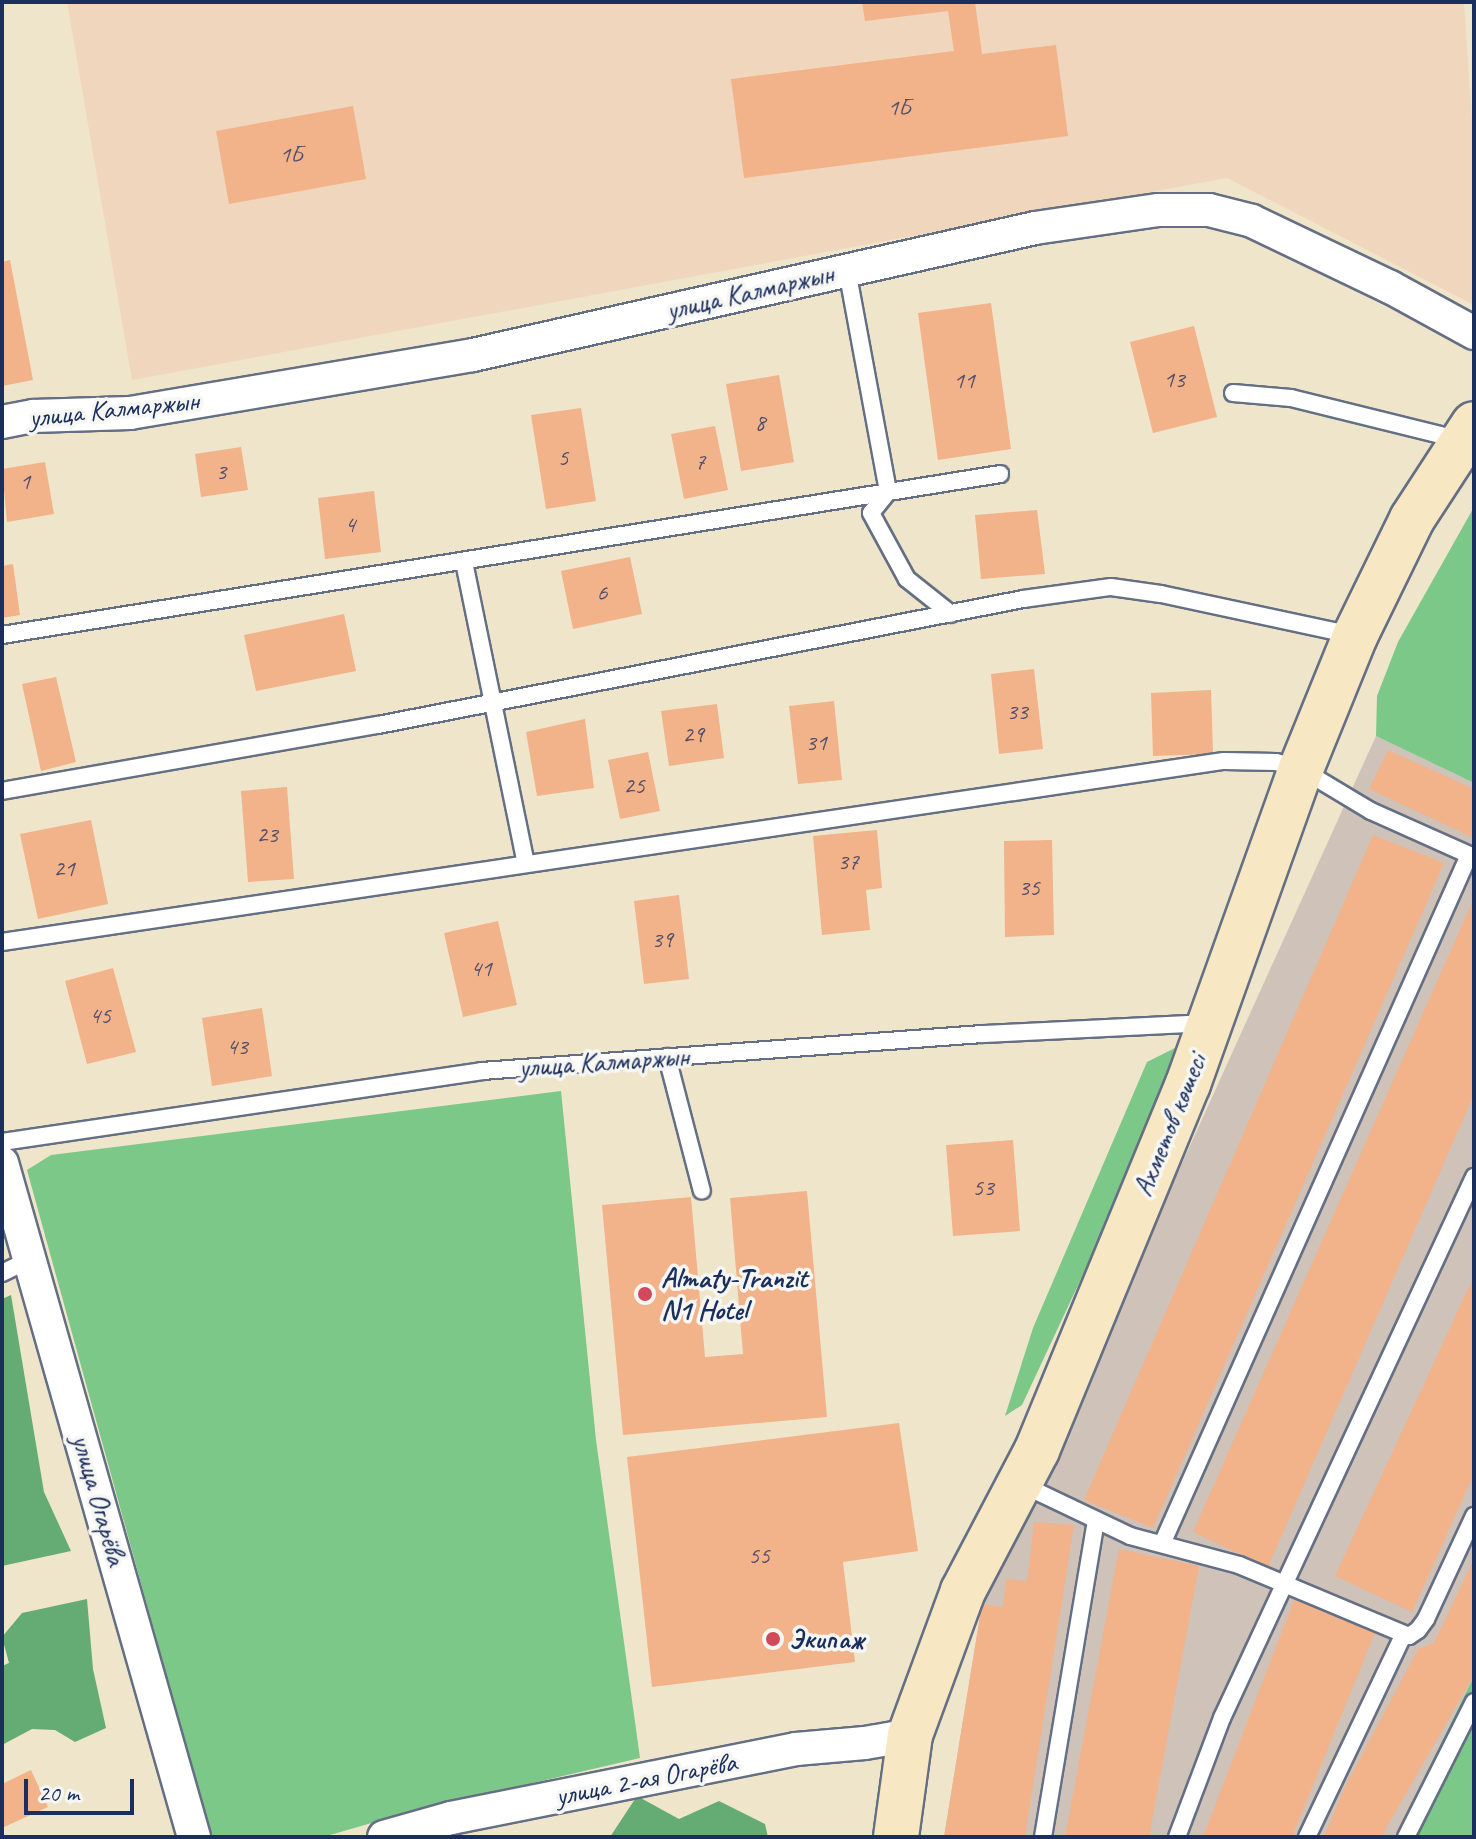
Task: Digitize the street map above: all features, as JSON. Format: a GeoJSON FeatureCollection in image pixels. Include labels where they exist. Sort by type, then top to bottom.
{"type":"FeatureCollection","features":[{"type":"Feature","properties":{"kind":"main road","name":"Ахметов көшесі"},"geometry":{"type":"LineString","coordinates":[[896,1837],[910,1735],[963,1591],[1043,1435],[1211,1023],[1301,769],[1355,636],[1412,519],[1468,432]]}},
{"type":"Feature","properties":{"kind":"street","name":"улица Калмаржын"},"geometry":{"type":"LineString","coordinates":[[2,422],[33,416],[130,413],[457,358],[1035,228],[1159,210],[1209,210],[1252,221],[1390,287],[1474,333]]}},
{"type":"Feature","properties":{"kind":"street","name":"улица Огарёва"},"geometry":{"type":"LineString","coordinates":[[2,1163],[194,1837]]}},
{"type":"Feature","properties":{"kind":"street","name":"улица 2-ая Огарёва"},"geometry":{"type":"LineString","coordinates":[[384,1837],[451,1818],[796,1749],[865,1743],[910,1735]]}},
{"type":"Feature","properties":{"kind":"lane"},"geometry":{"type":"LineString","coordinates":[[847,270],[888,492],[871,513],[907,579],[951,614]]}},
{"type":"Feature","properties":{"kind":"lane"},"geometry":{"type":"LineString","coordinates":[[1233,393],[1291,398],[1468,432]]}},
{"type":"Feature","properties":{"kind":"lane"},"geometry":{"type":"LineString","coordinates":[[2,635],[1000,474]]}},
{"type":"Feature","properties":{"kind":"lane"},"geometry":{"type":"LineString","coordinates":[[464,562],[526,864]]}},
{"type":"Feature","properties":{"kind":"lane"},"geometry":{"type":"LineString","coordinates":[[2,791],[1111,587],[1161,594],[1355,636]]}},
{"type":"Feature","properties":{"kind":"lane"},"geometry":{"type":"LineString","coordinates":[[2,942],[1224,761],[1276,762],[1301,769],[1371,811],[1471,856],[1162,1544]]}},
{"type":"Feature","properties":{"kind":"lane","name":"улица Калмаржын"},"geometry":{"type":"LineString","coordinates":[[2,1142],[482,1071],[982,1034],[1211,1023]]}},
{"type":"Feature","properties":{"kind":"lane"},"geometry":{"type":"LineString","coordinates":[[667,1057],[702,1191]]}},
{"type":"Feature","properties":{"kind":"lane"},"geometry":{"type":"LineString","coordinates":[[1177,1837],[1222,1718],[1474,1177]]}},
{"type":"Feature","properties":{"kind":"lane"},"geometry":{"type":"LineString","coordinates":[[2,1273],[31,1259]]}},
{"type":"Feature","properties":{"kind":"lane"},"geometry":{"type":"LineString","coordinates":[[1019,1484],[1130,1536],[1239,1565],[1404,1634],[1418,1630],[1426,1619],[1474,1516]]}},
{"type":"Feature","properties":{"kind":"lane"},"geometry":{"type":"LineString","coordinates":[[1043,1837],[1096,1520]]}},
{"type":"Feature","properties":{"kind":"lane"},"geometry":{"type":"LineString","coordinates":[[1307,1837],[1404,1634]]}},
{"type":"Feature","properties":{"kind":"lane"},"geometry":{"type":"LineString","coordinates":[[1406,1837],[1474,1702]]}},
{"type":"Feature","properties":{"kind":"shaded area"},"geometry":{"type":"Polygon","coordinates":[[[67,2],[683,2],[685,5],[691,2],[1464,2],[1474,153],[1474,305],[1227,178],[132,380],[67,2]]]}},
{"type":"Feature","properties":{"kind":"shaded area"},"geometry":{"type":"Polygon","coordinates":[[[1376,736],[1474,783],[1474,1676],[1395,1837],[944,1837],[982,1604],[1376,736]]]}},
{"type":"Feature","properties":{"kind":"green space"},"geometry":{"type":"Polygon","coordinates":[[[1474,507],[1474,783],[1376,736],[1377,696],[1398,642],[1474,507]]]}},
{"type":"Feature","properties":{"kind":"green space"},"geometry":{"type":"Polygon","coordinates":[[[1193,1039],[1022,1405],[1005,1416],[1033,1328],[1147,1062],[1193,1039]]]}},
{"type":"Feature","properties":{"kind":"green space"},"geometry":{"type":"Polygon","coordinates":[[[561,1091],[596,1440],[640,1758],[413,1811],[323,1837],[211,1837],[27,1170],[51,1155],[561,1091]]]}},
{"type":"Feature","properties":{"kind":"green space"},"geometry":{"type":"Polygon","coordinates":[[[11,1295],[44,1492],[71,1551],[2,1566],[2,1299],[11,1295]]]}},
{"type":"Feature","properties":{"kind":"green space"},"geometry":{"type":"Polygon","coordinates":[[[87,1599],[93,1669],[106,1728],[75,1742],[55,1730],[32,1729],[2,1745],[2,1666],[9,1663],[2,1637],[22,1613],[87,1599]]]}},
{"type":"Feature","properties":{"kind":"green space"},"geometry":{"type":"Polygon","coordinates":[[[1474,1676],[1474,1837],[1395,1837],[1474,1676]]]}},
{"type":"Feature","properties":{"kind":"green space"},"geometry":{"type":"Polygon","coordinates":[[[637,1796],[679,1819],[719,1801],[765,1824],[768,1837],[610,1837],[637,1796]]]}},
{"type":"Feature","properties":{"kind":"building"},"geometry":{"type":"Polygon","coordinates":[[[862,2],[975,2],[982,54],[1056,45],[1068,136],[744,178],[731,79],[954,51],[948,11],[865,21],[862,2]]]}},
{"type":"Feature","properties":{"kind":"building"},"geometry":{"type":"Polygon","coordinates":[[[353,106],[366,179],[229,204],[216,131],[353,106]]]}},
{"type":"Feature","properties":{"kind":"building"},"geometry":{"type":"Polygon","coordinates":[[[10,260],[33,380],[2,386],[2,262],[10,260]]]}},
{"type":"Feature","properties":{"kind":"building"},"geometry":{"type":"Polygon","coordinates":[[[991,303],[1011,449],[938,460],[918,313],[991,303]]]}},
{"type":"Feature","properties":{"kind":"building"},"geometry":{"type":"Polygon","coordinates":[[[1194,326],[1217,417],[1153,433],[1130,342],[1194,326]]]}},
{"type":"Feature","properties":{"kind":"building"},"geometry":{"type":"Polygon","coordinates":[[[779,375],[794,462],[741,471],[726,384],[779,375]]]}},
{"type":"Feature","properties":{"kind":"building"},"geometry":{"type":"Polygon","coordinates":[[[581,408],[596,501],[546,509],[531,415],[581,408]]]}},
{"type":"Feature","properties":{"kind":"building"},"geometry":{"type":"Polygon","coordinates":[[[715,426],[728,490],[684,499],[671,434],[715,426]]]}},
{"type":"Feature","properties":{"kind":"building"},"geometry":{"type":"Polygon","coordinates":[[[241,447],[248,490],[201,497],[195,454],[241,447]]]}},
{"type":"Feature","properties":{"kind":"building"},"geometry":{"type":"Polygon","coordinates":[[[45,462],[54,514],[7,522],[2,469],[45,462]]]}},
{"type":"Feature","properties":{"kind":"building"},"geometry":{"type":"Polygon","coordinates":[[[374,491],[381,552],[325,559],[318,498],[374,491]]]}},
{"type":"Feature","properties":{"kind":"building"},"geometry":{"type":"Polygon","coordinates":[[[1037,510],[1045,574],[981,579],[975,515],[1037,510]]]}},
{"type":"Feature","properties":{"kind":"building"},"geometry":{"type":"Polygon","coordinates":[[[630,557],[642,614],[573,629],[561,571],[630,557]]]}},
{"type":"Feature","properties":{"kind":"building"},"geometry":{"type":"Polygon","coordinates":[[[13,564],[20,615],[2,618],[2,566],[13,564]]]}},
{"type":"Feature","properties":{"kind":"building"},"geometry":{"type":"Polygon","coordinates":[[[344,614],[356,671],[256,691],[244,635],[344,614]]]}},
{"type":"Feature","properties":{"kind":"building"},"geometry":{"type":"Polygon","coordinates":[[[1034,669],[1043,749],[999,754],[991,674],[1034,669]]]}},
{"type":"Feature","properties":{"kind":"building"},"geometry":{"type":"Polygon","coordinates":[[[56,677],[76,762],[41,771],[22,684],[56,677]]]}},
{"type":"Feature","properties":{"kind":"building"},"geometry":{"type":"Polygon","coordinates":[[[1211,690],[1213,754],[1153,756],[1151,693],[1211,690]]]}},
{"type":"Feature","properties":{"kind":"building"},"geometry":{"type":"Polygon","coordinates":[[[834,701],[842,780],[798,784],[789,706],[834,701]]]}},
{"type":"Feature","properties":{"kind":"building"},"geometry":{"type":"Polygon","coordinates":[[[717,704],[724,758],[669,766],[661,711],[717,704]]]}},
{"type":"Feature","properties":{"kind":"building"},"geometry":{"type":"Polygon","coordinates":[[[585,719],[594,788],[537,796],[526,732],[585,719]]]}},
{"type":"Feature","properties":{"kind":"building"},"geometry":{"type":"Polygon","coordinates":[[[1388,750],[1474,789],[1474,838],[1369,789],[1388,750]]]}},
{"type":"Feature","properties":{"kind":"building"},"geometry":{"type":"Polygon","coordinates":[[[648,752],[660,811],[620,819],[608,760],[648,752]]]}},
{"type":"Feature","properties":{"kind":"building"},"geometry":{"type":"Polygon","coordinates":[[[287,787],[294,879],[248,882],[241,791],[287,787]]]}},
{"type":"Feature","properties":{"kind":"building"},"geometry":{"type":"Polygon","coordinates":[[[91,820],[108,904],[38,919],[20,834],[91,820]]]}},
{"type":"Feature","properties":{"kind":"building"},"geometry":{"type":"Polygon","coordinates":[[[877,830],[882,888],[866,890],[870,930],[822,935],[813,836],[877,830]]]}},
{"type":"Feature","properties":{"kind":"building"},"geometry":{"type":"Polygon","coordinates":[[[1373,835],[1444,863],[1153,1528],[1084,1500],[1373,835]]]}},
{"type":"Feature","properties":{"kind":"building"},"geometry":{"type":"Polygon","coordinates":[[[1052,840],[1054,935],[1005,937],[1004,841],[1052,840]]]}},
{"type":"Feature","properties":{"kind":"building"},"geometry":{"type":"Polygon","coordinates":[[[679,895],[689,979],[644,984],[634,901],[679,895]]]}},
{"type":"Feature","properties":{"kind":"building"},"geometry":{"type":"Polygon","coordinates":[[[1474,898],[1474,1094],[1268,1567],[1193,1532],[1474,898]]]}},
{"type":"Feature","properties":{"kind":"building"},"geometry":{"type":"Polygon","coordinates":[[[498,921],[517,1005],[463,1017],[444,933],[498,921]]]}},
{"type":"Feature","properties":{"kind":"building"},"geometry":{"type":"Polygon","coordinates":[[[113,968],[136,1052],[87,1064],[65,981],[113,968]]]}},
{"type":"Feature","properties":{"kind":"building"},"geometry":{"type":"Polygon","coordinates":[[[262,1008],[272,1076],[212,1086],[202,1018],[262,1008]]]}},
{"type":"Feature","properties":{"kind":"building"},"geometry":{"type":"Polygon","coordinates":[[[1013,1140],[1020,1231],[953,1236],[946,1145],[1013,1140]]]}},
{"type":"Feature","properties":{"kind":"building"},"geometry":{"type":"Polygon","coordinates":[[[807,1191],[827,1417],[623,1435],[602,1205],[691,1197],[705,1357],[743,1354],[730,1198],[807,1191]]]}},
{"type":"Feature","properties":{"kind":"building"},"geometry":{"type":"Polygon","coordinates":[[[1474,1276],[1474,1474],[1412,1612],[1335,1576],[1474,1276]]]}},
{"type":"Feature","properties":{"kind":"building"},"geometry":{"type":"Polygon","coordinates":[[[899,1423],[918,1551],[843,1562],[855,1662],[652,1687],[627,1457],[899,1423]]]}},
{"type":"Feature","properties":{"kind":"building"},"geometry":{"type":"Polygon","coordinates":[[[1034,1522],[1074,1525],[1025,1837],[944,1837],[982,1604],[1003,1607],[1006,1579],[1027,1581],[1034,1522]]]}},
{"type":"Feature","properties":{"kind":"building"},"geometry":{"type":"Polygon","coordinates":[[[1119,1549],[1199,1566],[1149,1837],[1065,1837],[1119,1549]]]}},
{"type":"Feature","properties":{"kind":"building"},"geometry":{"type":"Polygon","coordinates":[[[1474,1559],[1474,1675],[1381,1837],[1324,1837],[1344,1789],[1418,1649],[1434,1643],[1474,1559]]]}},
{"type":"Feature","properties":{"kind":"building"},"geometry":{"type":"Polygon","coordinates":[[[1294,1600],[1376,1630],[1292,1837],[1203,1837],[1294,1600]]]}},
{"type":"Feature","properties":{"kind":"building"},"geometry":{"type":"Polygon","coordinates":[[[31,1770],[48,1807],[2,1828],[2,1784],[31,1770]]]}},
{"type":"Feature","properties":{"kind":"place","name":"Almaty-Tranzit N1 Hotel"},"geometry":{"type":"Point","coordinates":[645,1294]}},
{"type":"Feature","properties":{"kind":"place","name":"Экипаж"},"geometry":{"type":"Point","coordinates":[773,1639]}}]}
